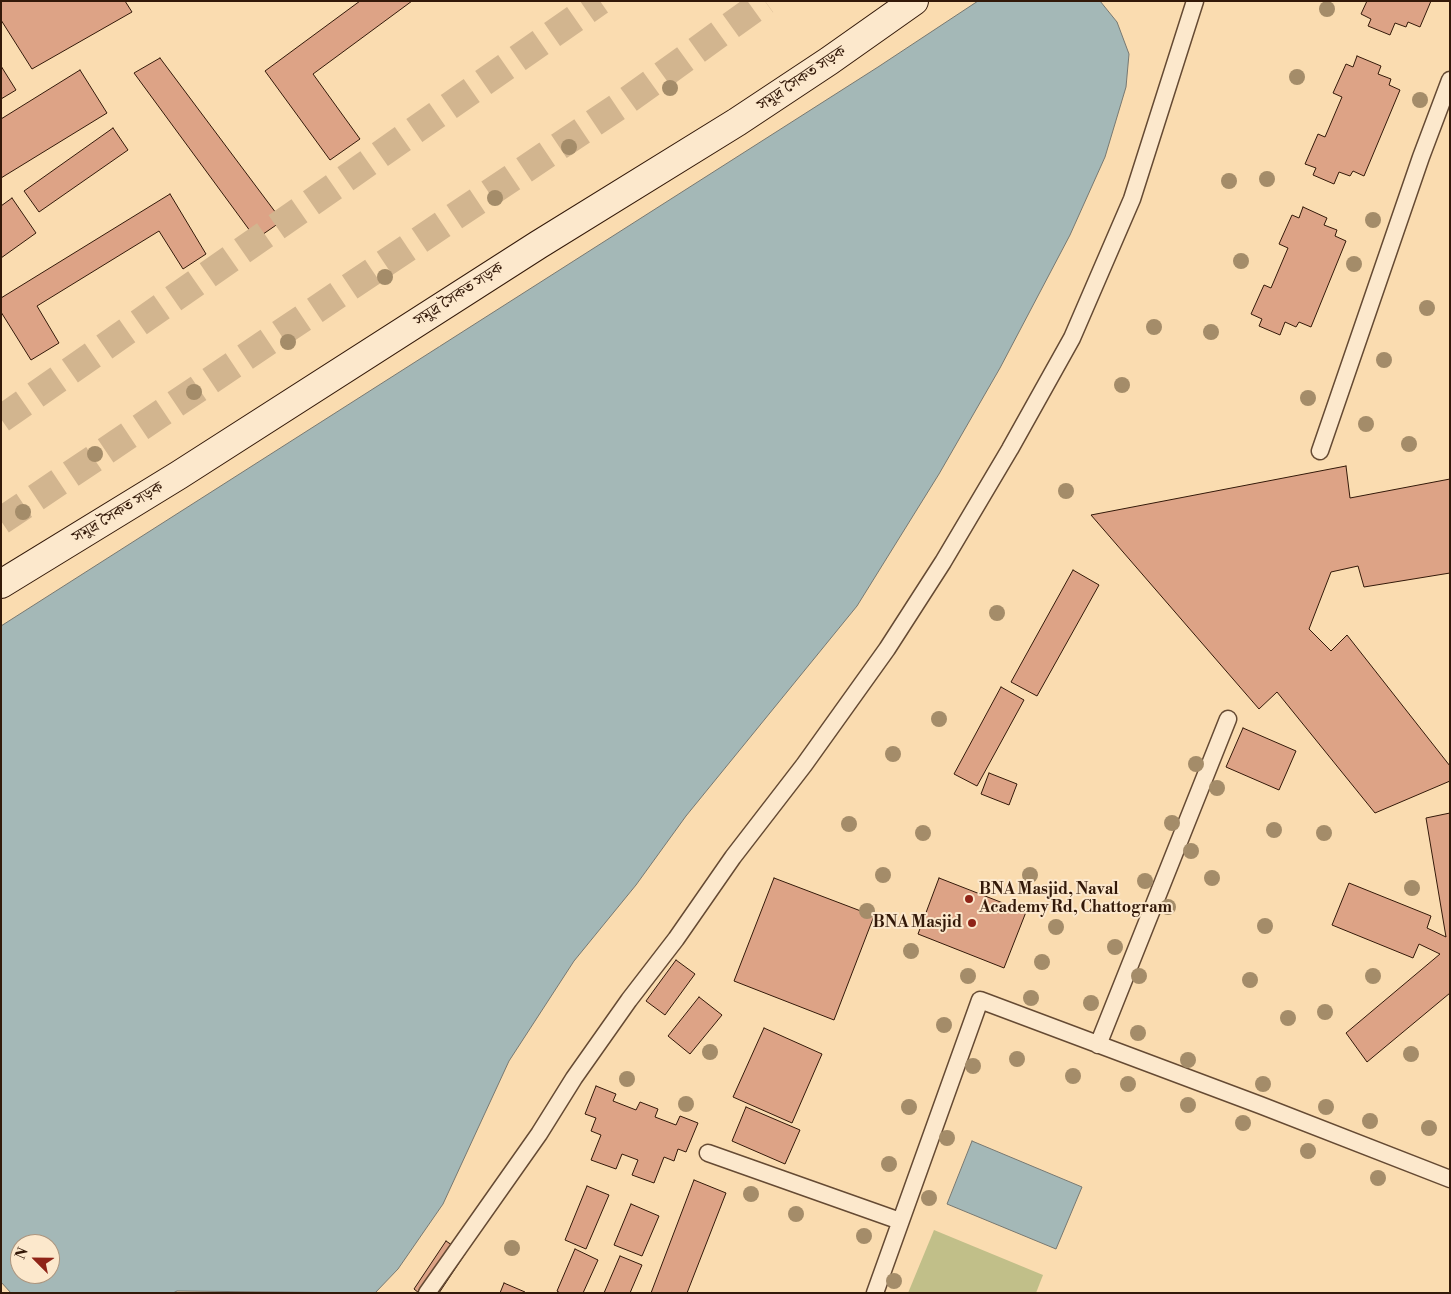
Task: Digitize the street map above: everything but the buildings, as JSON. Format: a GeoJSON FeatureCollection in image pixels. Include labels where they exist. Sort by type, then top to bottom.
{"type":"FeatureCollection","features":[{"type":"Feature","properties":{"kind":"main road","name":"সমুদ্র সৈকত সড়ক"},"geometry":{"type":"LineString","coordinates":[[1,584],[179,475],[538,245],[737,122],[829,61],[914,1]]}},
{"type":"Feature","properties":{"kind":"lane"},"geometry":{"type":"LineString","coordinates":[[427,1293],[629,1000],[676,939],[733,857],[804,766],[887,649],[943,562],[1001,465],[1072,338],[1132,199],[1194,1]]}},
{"type":"Feature","properties":{"kind":"lane"},"geometry":{"type":"LineString","coordinates":[[1320,451],[1421,157],[1450,80]]}},
{"type":"Feature","properties":{"kind":"lane"},"geometry":{"type":"LineString","coordinates":[[1098,1045],[1228,719]]}},
{"type":"Feature","properties":{"kind":"lane"},"geometry":{"type":"LineString","coordinates":[[875,1293],[980,1000],[1269,1108],[1450,1179]]}},
{"type":"Feature","properties":{"kind":"lane"},"geometry":{"type":"LineString","coordinates":[[708,1153],[900,1220]]}},
{"type":"Feature","properties":{"kind":"shaded area"},"geometry":{"type":"Polygon","coordinates":[[[978,1],[1100,1],[1117,22],[1129,54],[1126,87],[1105,157],[1070,235],[1000,368],[939,474],[857,606],[686,816],[636,885],[574,961],[509,1061],[443,1204],[398,1269],[375,1293],[177,1291],[173,1293],[11,1293],[1,1282],[1,626],[878,67],[978,1]]]}},
{"type":"Feature","properties":{"kind":"shaded area"},"geometry":{"type":"Polygon","coordinates":[[[972,1141],[1082,1187],[1056,1249],[947,1204],[972,1141]]]}},
{"type":"Feature","properties":{"kind":"shaded area"},"geometry":{"type":"Polygon","coordinates":[[[934,1230],[1043,1275],[1036,1293],[908,1293],[934,1230]]]}},
{"type":"Feature","properties":{"kind":"tunnel"},"geometry":{"type":"LineString","coordinates":[[1,419],[600,1]]}},
{"type":"Feature","properties":{"kind":"tunnel"},"geometry":{"type":"LineString","coordinates":[[1,521],[625,102],[765,1]]}},
{"type":"Feature","properties":{"kind":"place","name":"BNA Masjid, Naval Academy Rd, Chattogram"},"geometry":{"type":"Point","coordinates":[969,899]}},
{"type":"Feature","properties":{"kind":"place","name":"BNA Masjid"},"geometry":{"type":"Point","coordinates":[972,923]}}]}
